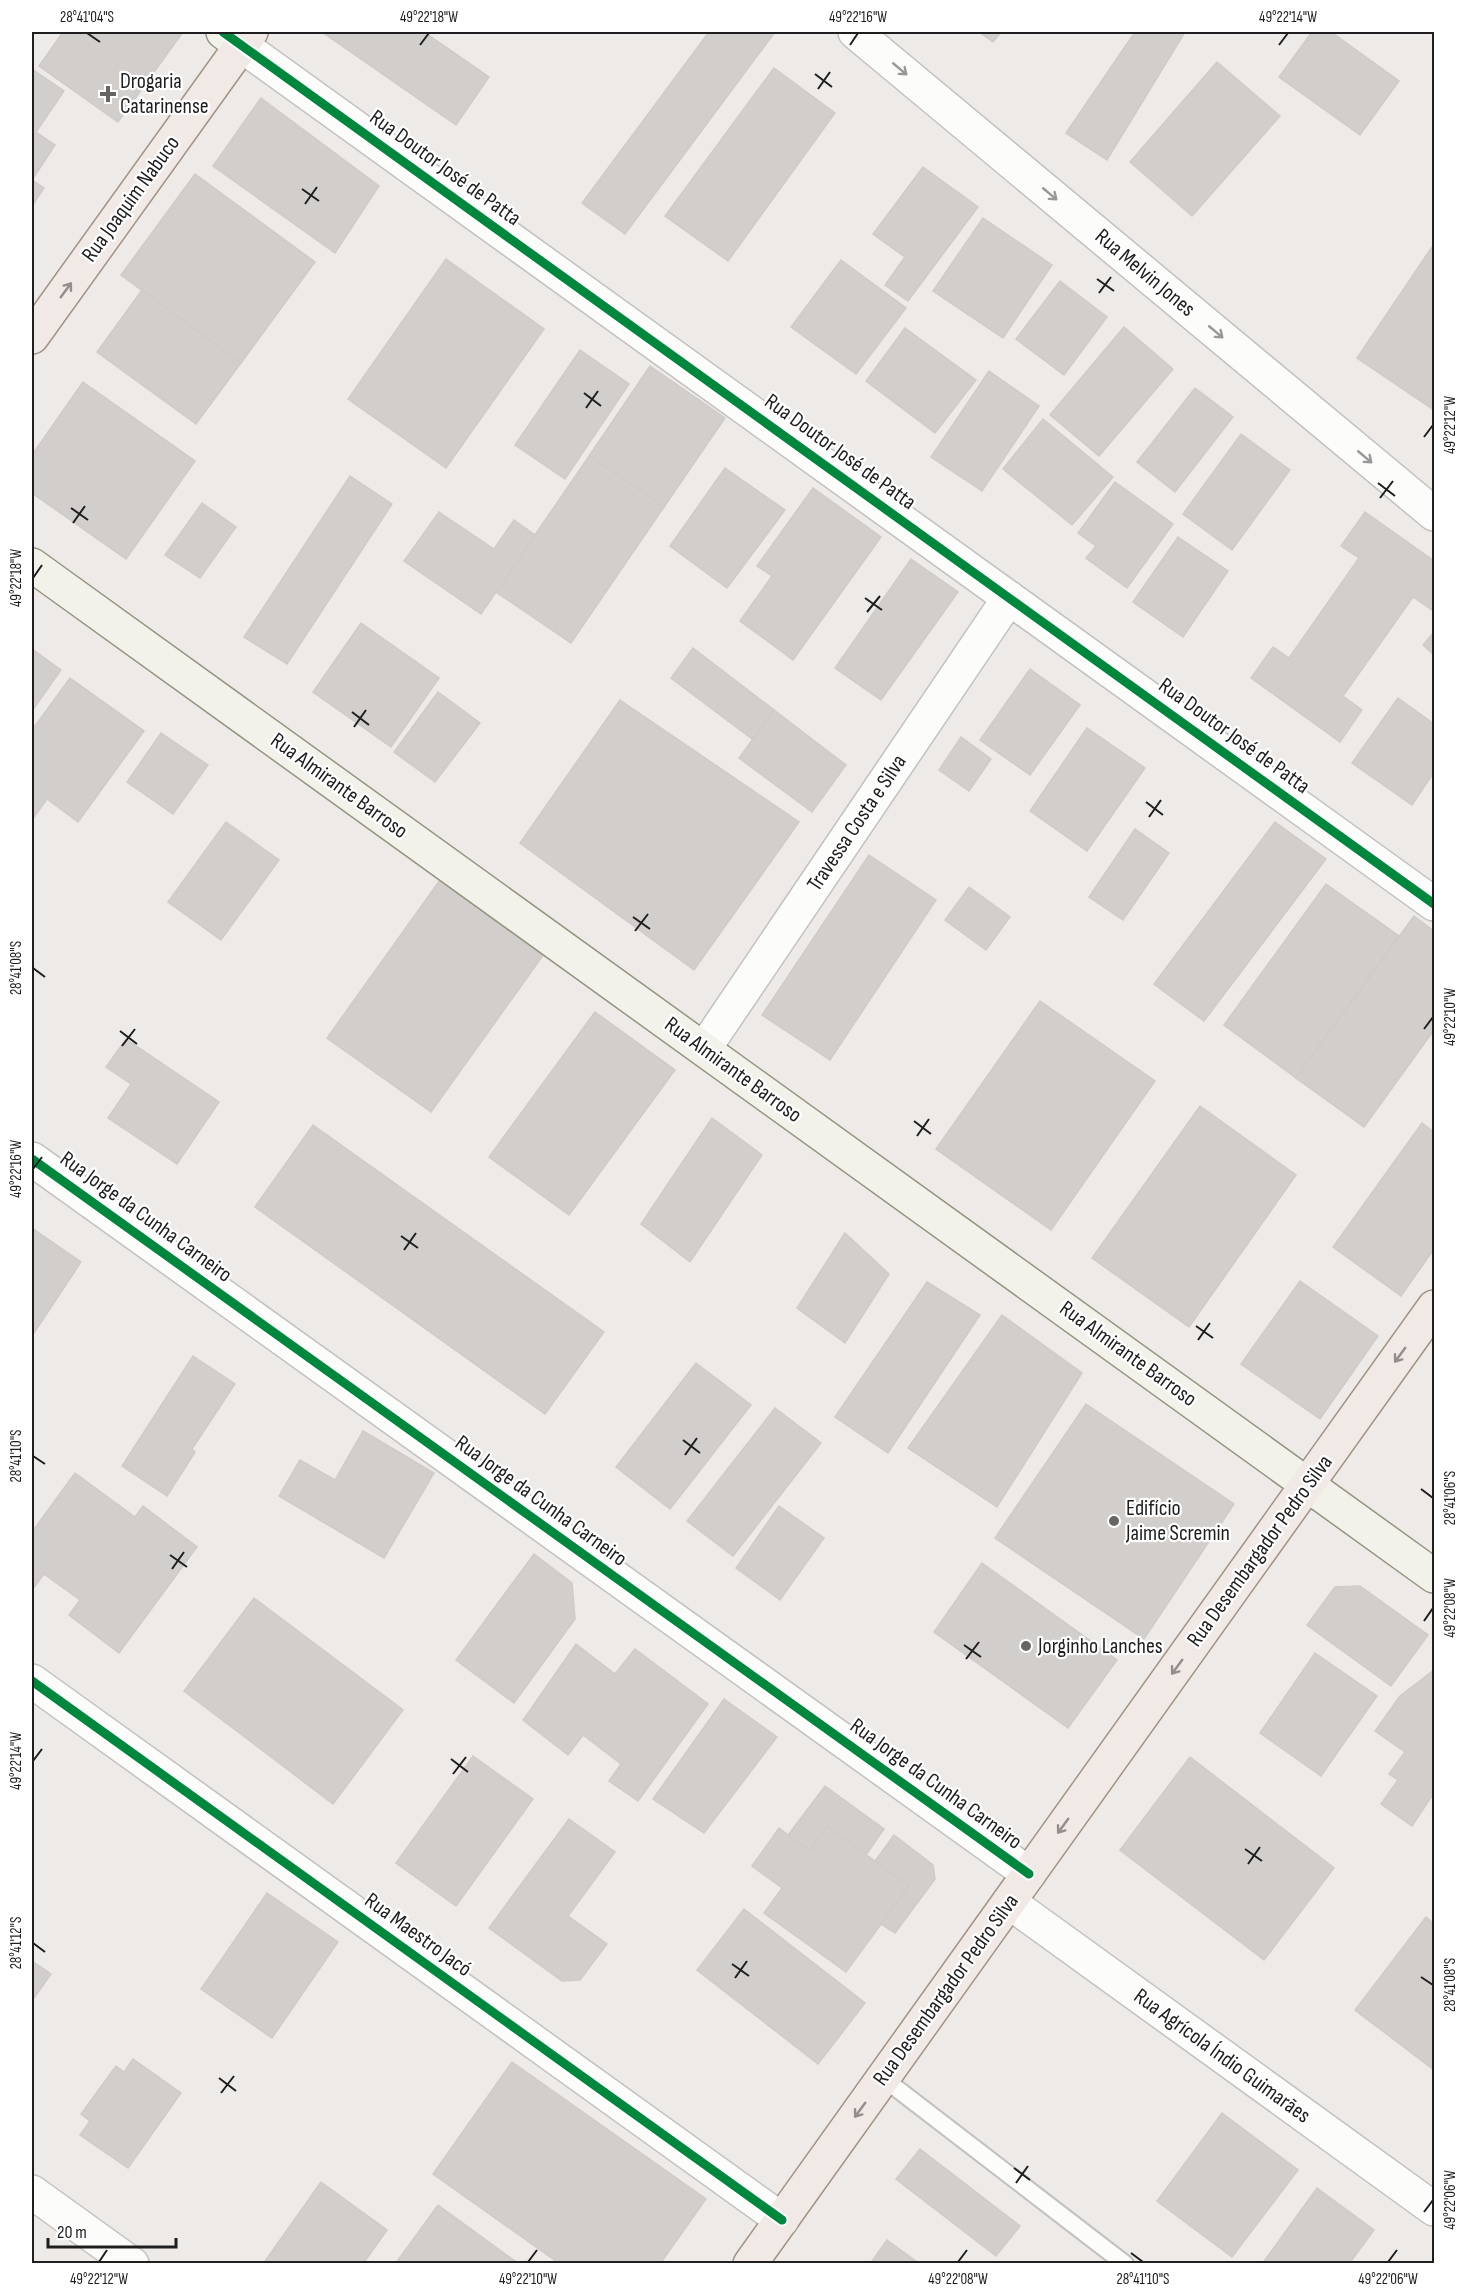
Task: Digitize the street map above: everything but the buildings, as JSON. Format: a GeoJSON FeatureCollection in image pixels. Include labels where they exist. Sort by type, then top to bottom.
{"type":"FeatureCollection","features":[{"type":"Feature","properties":{"kind":"main road","name":"Rua Joaquim Nabuco"},"geometry":{"type":"LineString","coordinates":[[32,338],[239,36]]}},
{"type":"Feature","properties":{"kind":"main road","name":"Rua Almirante Barroso"},"geometry":{"type":"LineString","coordinates":[[32,565],[1434,1576]]}},
{"type":"Feature","properties":{"kind":"main road","name":"Rua Desembargador Pedro Silva"},"geometry":{"type":"LineString","coordinates":[[750,2264],[1434,1307]]}},
{"type":"Feature","properties":{"kind":"street","name":"Rua Melvin Jones"},"geometry":{"type":"LineString","coordinates":[[861,33],[1434,514]]}},
{"type":"Feature","properties":{"kind":"street","name":"Rua Doutor José de Patta"},"geometry":{"type":"LineString","coordinates":[[239,36],[1009,598],[1434,904]]}},
{"type":"Feature","properties":{"kind":"street","name":"Travessa Costa e Silva"},"geometry":{"type":"LineString","coordinates":[[704,1049],[1009,598]]}},
{"type":"Feature","properties":{"kind":"street","name":"Rua Jorge da Cunha Carneiro"},"geometry":{"type":"LineString","coordinates":[[32,1159],[1029,1874]]}},
{"type":"Feature","properties":{"kind":"street","name":"Rua Maestro Jacó"},"geometry":{"type":"LineString","coordinates":[[32,1681],[782,2220]]}},
{"type":"Feature","properties":{"kind":"street","name":"Rua Agrícola Índio Guimarães"},"geometry":{"type":"LineString","coordinates":[[1009,1902],[1434,2209]]}},
{"type":"Feature","properties":{"kind":"street"},"geometry":{"type":"LineString","coordinates":[[32,2192],[132,2264]]}},
{"type":"Feature","properties":{"kind":"lane"},"geometry":{"type":"LineString","coordinates":[[883,2078],[1125,2264]]}},
{"type":"Feature","properties":{"kind":"cycle path"},"geometry":{"type":"LineString","coordinates":[[223,32],[1434,904]]}},
{"type":"Feature","properties":{"kind":"cycle path"},"geometry":{"type":"LineString","coordinates":[[32,1159],[1029,1874]]}},
{"type":"Feature","properties":{"kind":"cycle path"},"geometry":{"type":"LineString","coordinates":[[32,1681],[782,2220]]}},
{"type":"Feature","properties":{"kind":"place","name":"Drogaria Catarinense"},"geometry":{"type":"Point","coordinates":[108,94]}},
{"type":"Feature","properties":{"kind":"place","name":"Edifício Jaime Scremin"},"geometry":{"type":"Point","coordinates":[1114,1521]}},
{"type":"Feature","properties":{"kind":"place","name":"Jorginho Lanches"},"geometry":{"type":"Point","coordinates":[1026,1646]}}]}
